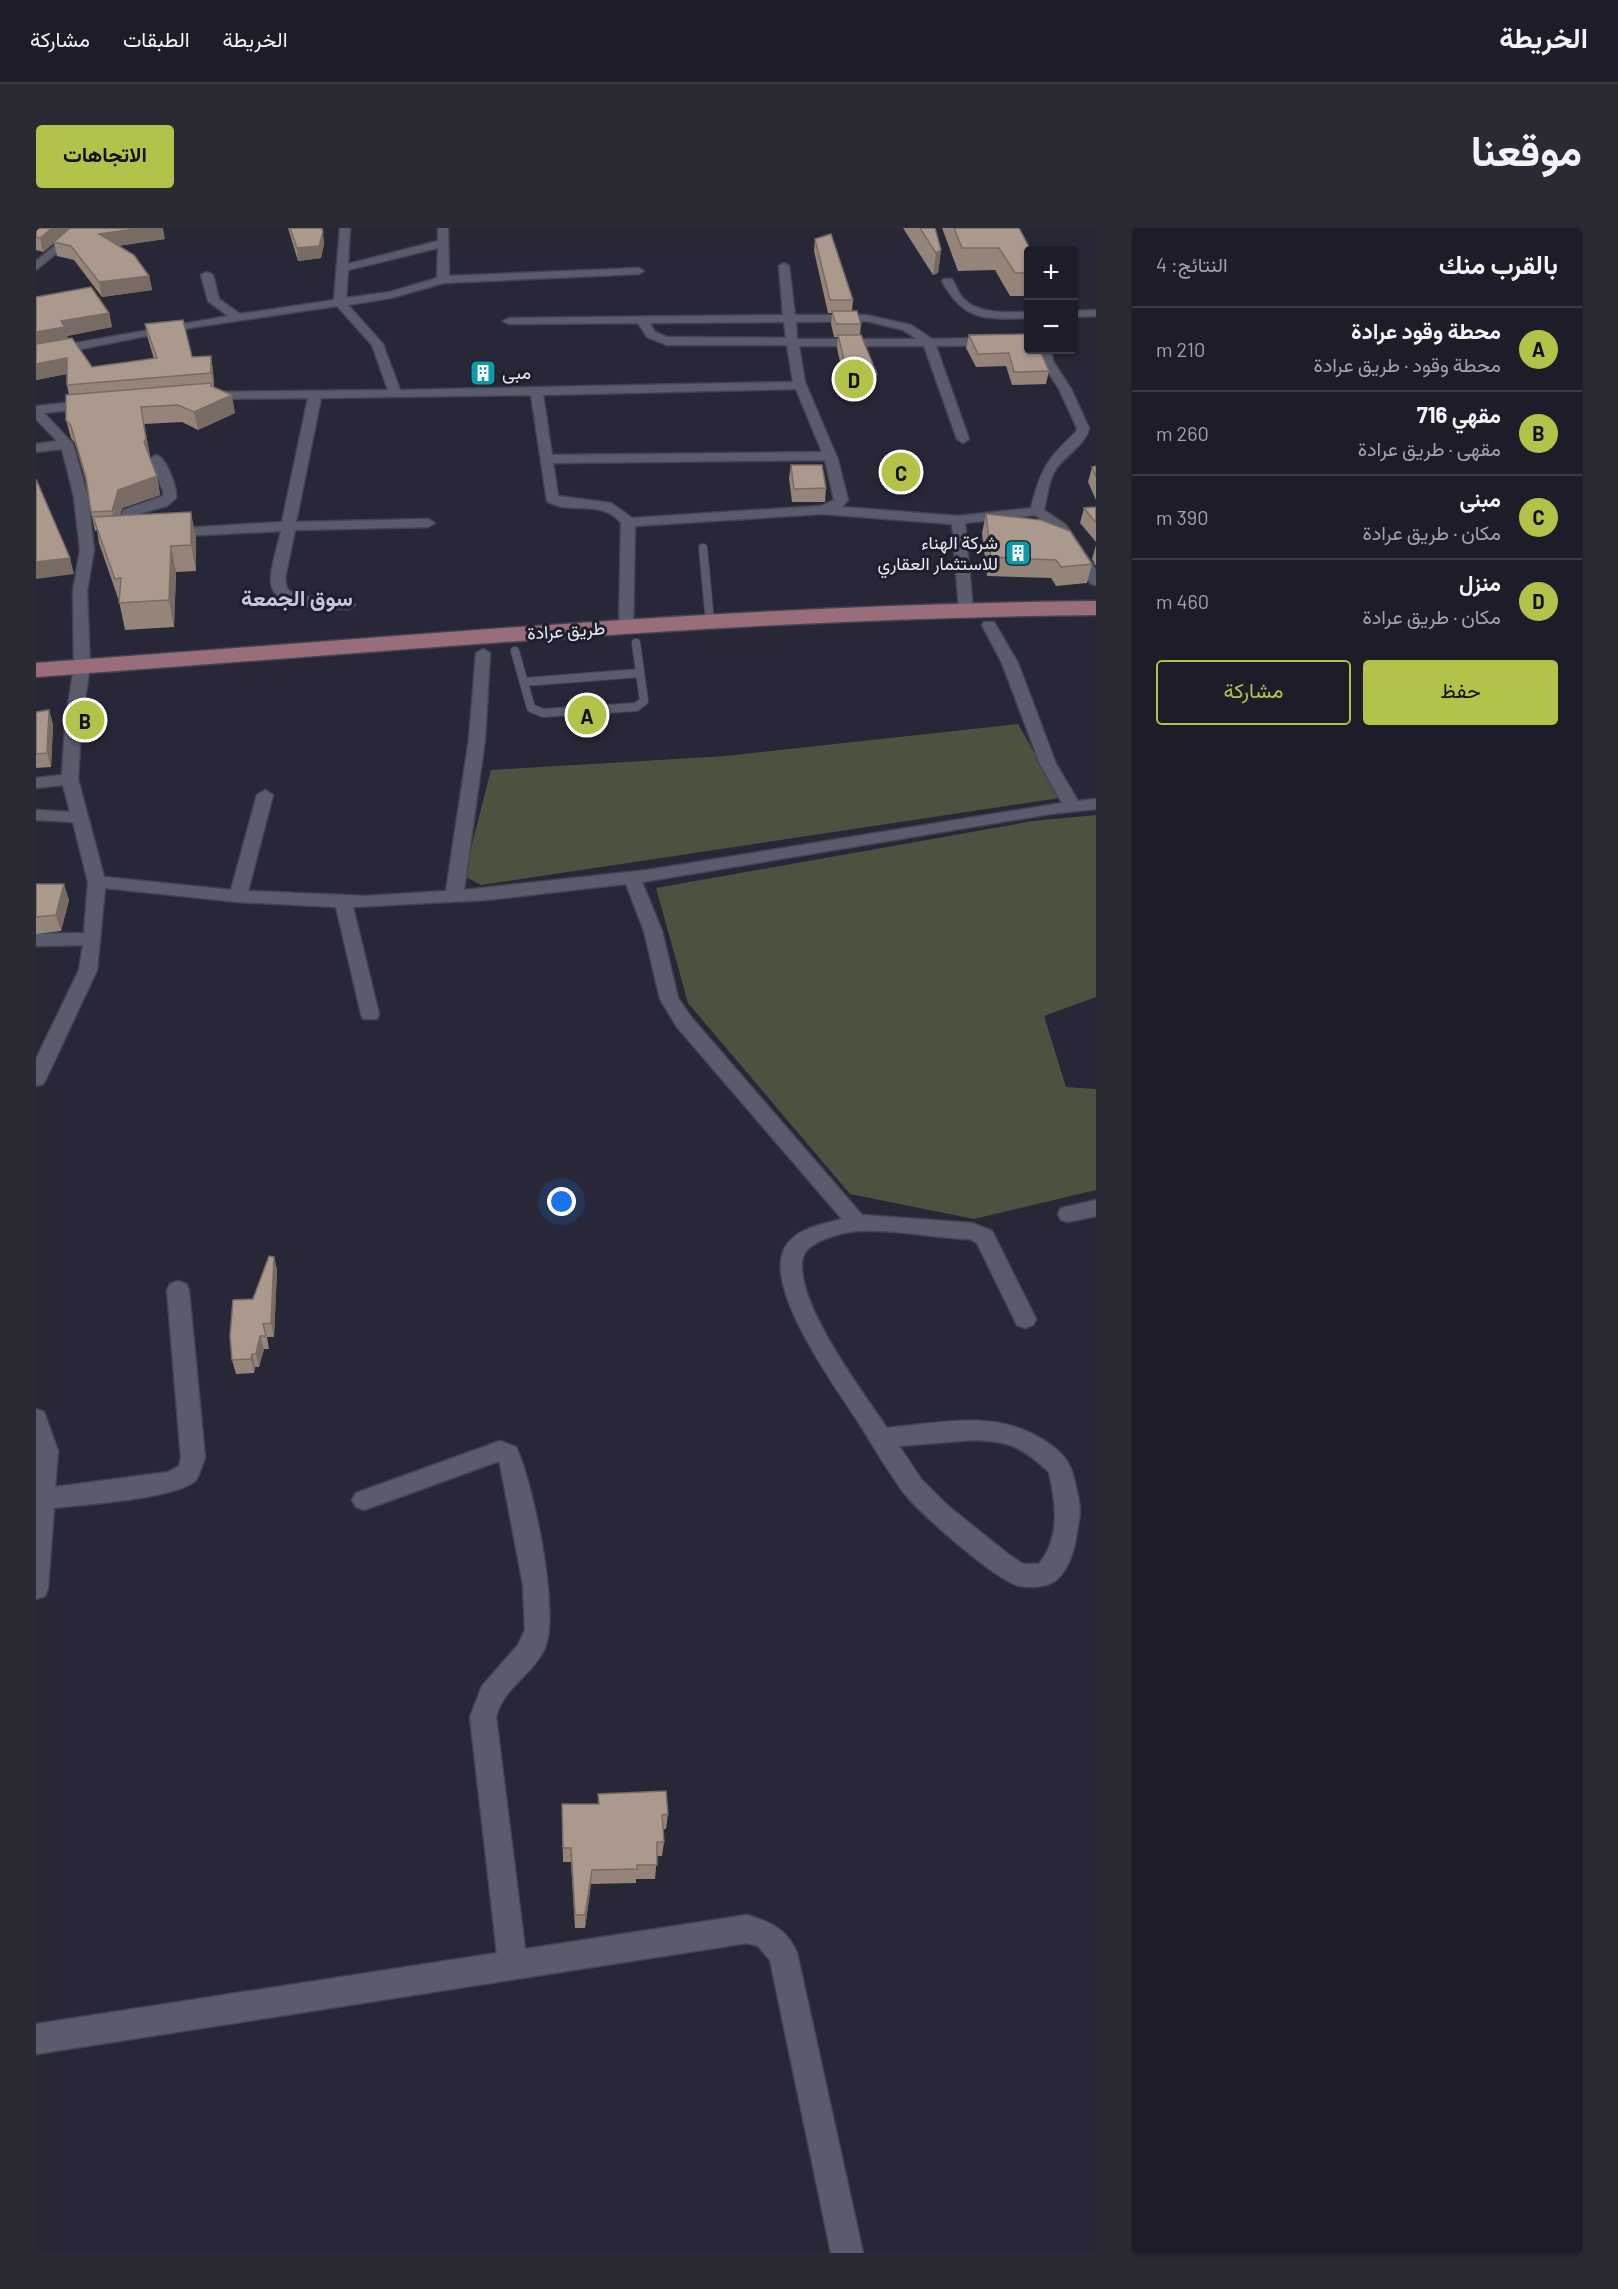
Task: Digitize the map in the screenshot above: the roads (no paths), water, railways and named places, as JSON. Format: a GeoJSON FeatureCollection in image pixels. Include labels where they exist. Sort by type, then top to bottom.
{"type":"FeatureCollection","features":[{"type":"Feature","properties":{"kind":"main road","name":"طريق عرادة"},"geometry":{"type":"LineString","coordinates":[[36,669],[81,672],[483,653],[515,651],[710,622],[966,609],[1096,608]]}},
{"type":"Feature","properties":{"kind":"main road","name":"طريق عرادة"},"geometry":{"type":"LineString","coordinates":[[36,682],[81,672],[631,635],[988,625],[1096,625]]}},
{"type":"Feature","properties":{"kind":"street"},"geometry":{"type":"LineString","coordinates":[[36,267],[81,228]]}},
{"type":"Feature","properties":{"kind":"street"},"geometry":{"type":"LineString","coordinates":[[345,228],[340,302],[347,313],[376,344],[395,392]]}},
{"type":"Feature","properties":{"kind":"street"},"geometry":{"type":"LineString","coordinates":[[443,228],[443,280]]}},
{"type":"Feature","properties":{"kind":"street"},"geometry":{"type":"LineString","coordinates":[[344,268],[444,243]]}},
{"type":"Feature","properties":{"kind":"street"},"geometry":{"type":"LineString","coordinates":[[784,267],[792,342],[800,385],[842,492],[841,500],[836,506],[822,510]]}},
{"type":"Feature","properties":{"kind":"street"},"geometry":{"type":"LineString","coordinates":[[36,354],[176,327],[390,295],[443,280],[639,271]]}},
{"type":"Feature","properties":{"kind":"street"},"geometry":{"type":"LineString","coordinates":[[207,275],[214,301],[238,318]]}},
{"type":"Feature","properties":{"kind":"street"},"geometry":{"type":"LineString","coordinates":[[948,281],[958,300],[969,307],[998,314],[1024,315]]}},
{"type":"Feature","properties":{"kind":"street"},"geometry":{"type":"LineString","coordinates":[[1078,314],[1096,313]]}},
{"type":"Feature","properties":{"kind":"street"},"geometry":{"type":"LineString","coordinates":[[509,321],[789,318],[880,320],[907,327],[929,343],[963,439]]}},
{"type":"Feature","properties":{"kind":"street"},"geometry":{"type":"LineString","coordinates":[[643,320],[644,328],[653,336],[668,341],[929,343],[1024,341]]}},
{"type":"Feature","properties":{"kind":"street"},"geometry":{"type":"LineString","coordinates":[[1037,511],[1046,474],[1060,454],[1078,439],[1083,428],[1065,389],[1047,361],[1046,354]]}},
{"type":"Feature","properties":{"kind":"street"},"geometry":{"type":"LineString","coordinates":[[188,395],[315,395],[395,392],[537,393],[800,385]]}},
{"type":"Feature","properties":{"kind":"street"},"geometry":{"type":"LineString","coordinates":[[537,393],[555,501],[608,506],[617,509],[628,522],[631,635]]}},
{"type":"Feature","properties":{"kind":"street"},"geometry":{"type":"LineString","coordinates":[[315,395],[278,578],[280,591],[289,598],[302,601],[348,605]]}},
{"type":"Feature","properties":{"kind":"street"},"geometry":{"type":"LineString","coordinates":[[36,411],[104,403]]}},
{"type":"Feature","properties":{"kind":"street"},"geometry":{"type":"LineString","coordinates":[[36,411],[66,444],[81,497],[87,550],[80,591],[81,672],[70,779],[78,817],[97,882],[93,939],[88,970],[36,1079]]}},
{"type":"Feature","properties":{"kind":"street"},"geometry":{"type":"LineString","coordinates":[[36,448],[66,444]]}},
{"type":"Feature","properties":{"kind":"street"},"geometry":{"type":"LineString","coordinates":[[547,459],[829,456]]}},
{"type":"Feature","properties":{"kind":"street"},"geometry":{"type":"LineString","coordinates":[[125,535],[128,513],[162,503],[169,498],[170,491],[156,459]]}},
{"type":"Feature","properties":{"kind":"street"},"geometry":{"type":"LineString","coordinates":[[628,522],[822,510],[958,520],[1037,511],[1059,525],[1096,581]]}},
{"type":"Feature","properties":{"kind":"street"},"geometry":{"type":"LineString","coordinates":[[958,520],[966,609]]}},
{"type":"Feature","properties":{"kind":"street"},"geometry":{"type":"LineString","coordinates":[[85,537],[289,526],[428,523]]}},
{"type":"Feature","properties":{"kind":"street"},"geometry":{"type":"LineString","coordinates":[[988,625],[1010,663],[1048,764],[1073,807]]}},
{"type":"Feature","properties":{"kind":"street"},"geometry":{"type":"LineString","coordinates":[[454,896],[477,739],[483,653]]}},
{"type":"Feature","properties":{"kind":"street"},"geometry":{"type":"LineString","coordinates":[[36,783],[70,779]]}},
{"type":"Feature","properties":{"kind":"street"},"geometry":{"type":"LineString","coordinates":[[237,896],[265,795]]}},
{"type":"Feature","properties":{"kind":"street"},"geometry":{"type":"LineString","coordinates":[[97,882],[237,896],[343,901],[454,896],[633,877],[1096,804]]}},
{"type":"Feature","properties":{"kind":"street"},"geometry":{"type":"LineString","coordinates":[[36,815],[78,817]]}},
{"type":"Feature","properties":{"kind":"street"},"geometry":{"type":"LineString","coordinates":[[633,877],[653,931],[669,999],[684,1022],[857,1224]]}},
{"type":"Feature","properties":{"kind":"street"},"geometry":{"type":"LineString","coordinates":[[343,901],[370,1014]]}},
{"type":"Feature","properties":{"kind":"street"},"geometry":{"type":"LineString","coordinates":[[36,940],[93,939]]}},
{"type":"Feature","properties":{"kind":"street"},"geometry":{"type":"LineString","coordinates":[[1068,1214],[1096,1208]]}},
{"type":"Feature","properties":{"kind":"street"},"geometry":{"type":"LineString","coordinates":[[881,1438],[973,1430],[1002,1431],[1020,1437],[1047,1455],[1060,1467],[1069,1509],[1062,1550],[1049,1571],[1042,1575],[1020,1575],[999,1562],[940,1513],[913,1486],[881,1438],[815,1336],[796,1294],[792,1268],[794,1252],[807,1237],[857,1224],[886,1223],[982,1233],[1025,1319]]}},
{"type":"Feature","properties":{"kind":"street"},"geometry":{"type":"LineString","coordinates":[[43,1499],[173,1482],[188,1472],[193,1458],[178,1290]]}},
{"type":"Feature","properties":{"kind":"street"},"geometry":{"type":"LineString","coordinates":[[36,1419],[46,1451],[36,1588]]}},
{"type":"Feature","properties":{"kind":"street"},"geometry":{"type":"LineString","coordinates":[[364,1500],[500,1451],[508,1454],[512,1464],[536,1592],[539,1624],[535,1642],[494,1687],[485,1702],[483,1717],[513,1965]]}},
{"type":"Feature","properties":{"kind":"street"},"geometry":{"type":"LineString","coordinates":[[36,2039],[747,1929],[767,1935],[783,1953],[847,2253]]}},
{"type":"Feature","properties":{"kind":"lane"},"geometry":{"type":"LineString","coordinates":[[703,548],[710,622]]}},
{"type":"Feature","properties":{"kind":"lane"},"geometry":{"type":"LineString","coordinates":[[515,651],[531,708],[543,713],[636,706],[644,701],[631,635]]}},
{"type":"Feature","properties":{"kind":"lane"},"geometry":{"type":"LineString","coordinates":[[524,682],[640,673]]}},
{"type":"Feature","properties":{"kind":"place","name":"مبى"},"geometry":{"type":"Point","coordinates":[483,373]}},
{"type":"Feature","properties":{"kind":"place","name":"منزل"},"geometry":{"type":"Point","coordinates":[854,379]}},
{"type":"Feature","properties":{"kind":"place","name":"مبنى"},"geometry":{"type":"Point","coordinates":[901,472]}},
{"type":"Feature","properties":{"kind":"place","name":"شركة الهناء للاستثمار العقاري"},"geometry":{"type":"Point","coordinates":[1018,553]}},
{"type":"Feature","properties":{"kind":"place","name":"محطة وقود عرادة"},"geometry":{"type":"Point","coordinates":[587,715]}},
{"type":"Feature","properties":{"kind":"place","name":"مقهي 716"},"geometry":{"type":"Point","coordinates":[85,720]}},
{"type":"Feature","properties":{"kind":"district","name":"سوق الجمعة"},"geometry":{"type":"Point","coordinates":[297,598]}}]}
